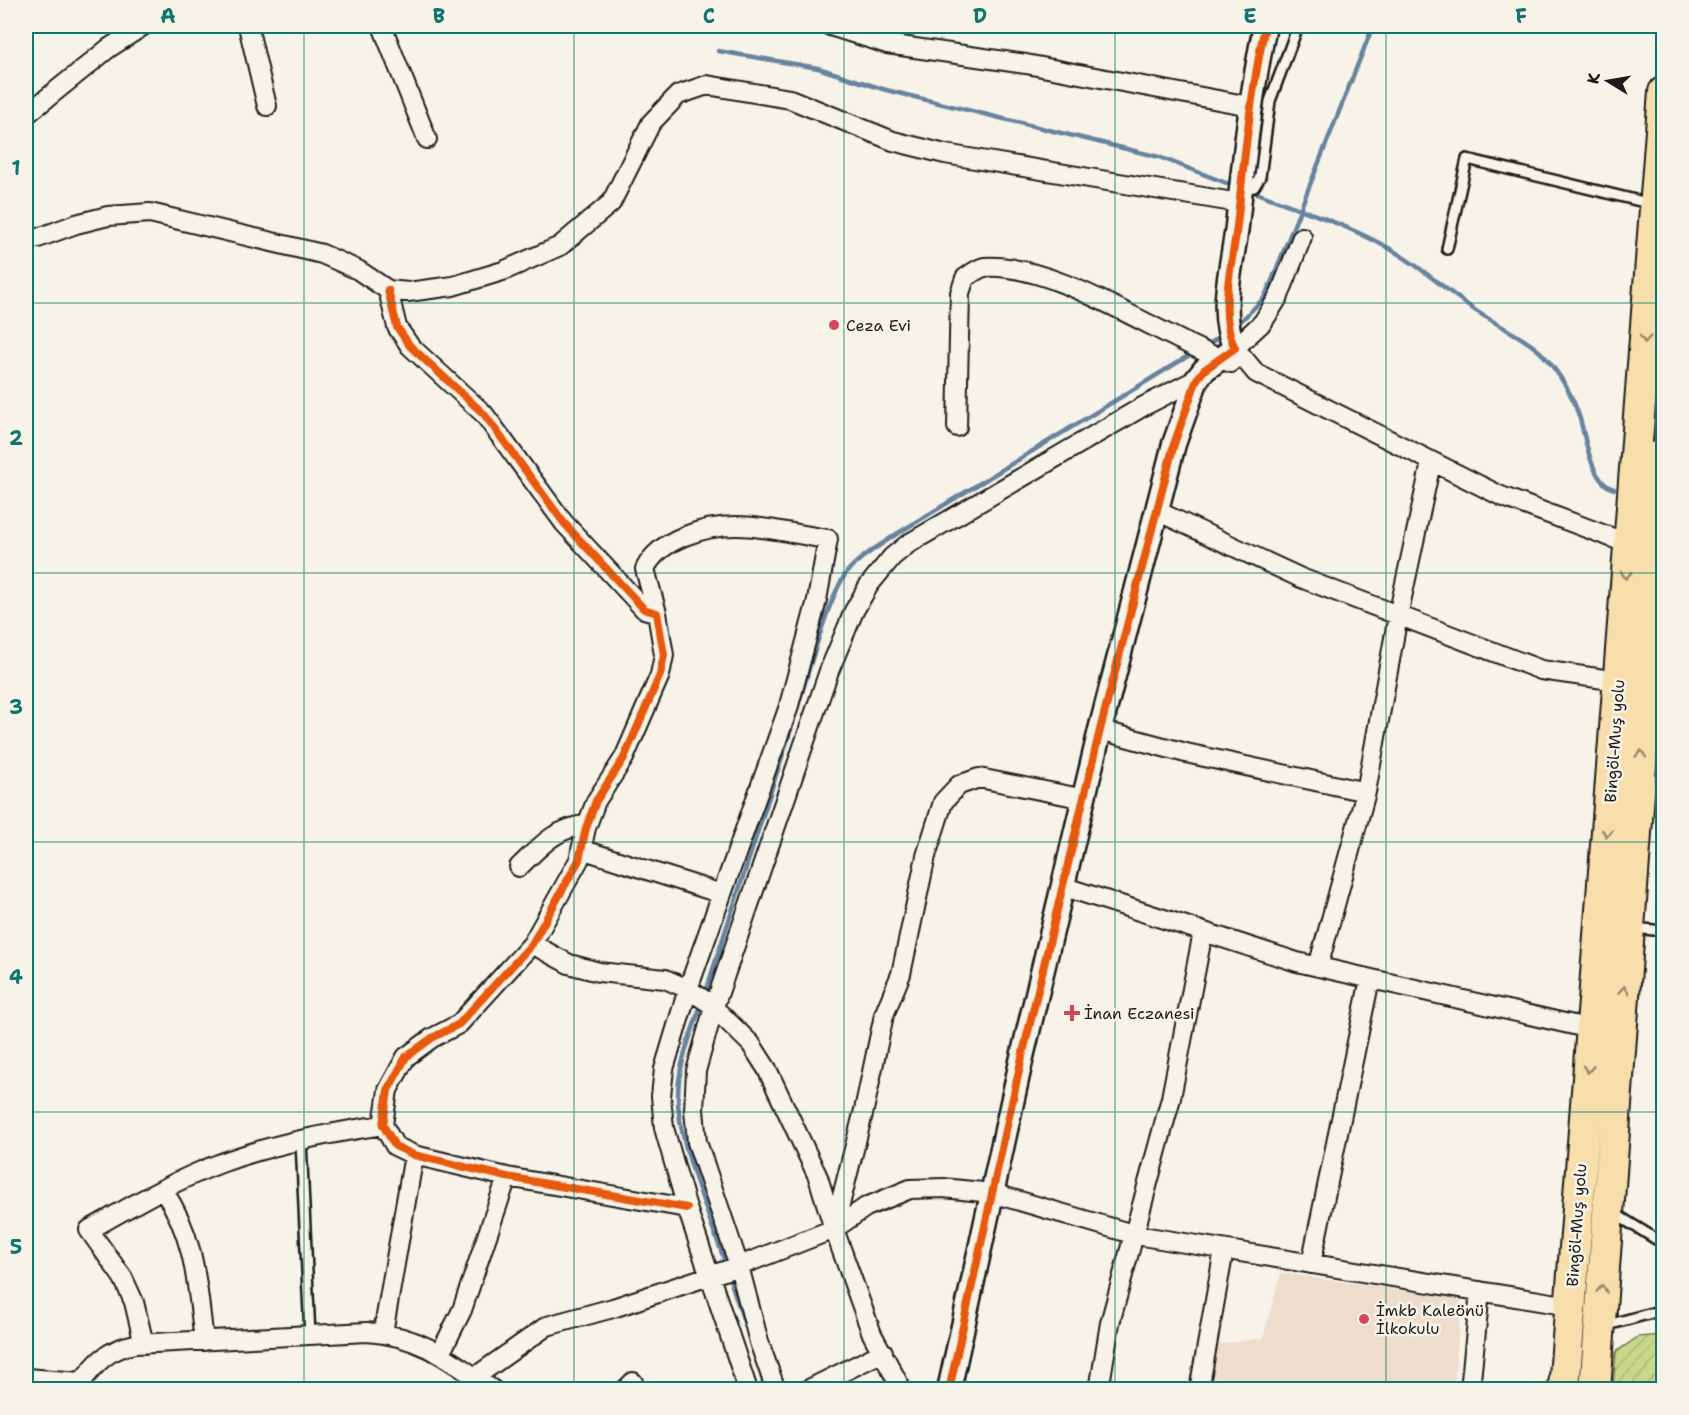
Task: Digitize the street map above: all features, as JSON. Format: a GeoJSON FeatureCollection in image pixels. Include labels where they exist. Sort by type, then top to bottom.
{"type":"FeatureCollection","features":[{"type":"Feature","properties":{"kind":"highway","name":"Bingöl-Muş yolu"},"geometry":{"type":"LineString","coordinates":[[1594,1389],[1628,927],[1658,582],[1649,547],[1655,205],[1664,92]]}},
{"type":"Feature","properties":{"kind":"highway","name":"Bingöl-Muş yolu"},"geometry":{"type":"LineString","coordinates":[[1564,1389],[1618,681],[1649,547],[1664,453]]}},
{"type":"Feature","properties":{"kind":"street"},"geometry":{"type":"LineString","coordinates":[[26,115],[119,33],[143,26]]}},
{"type":"Feature","properties":{"kind":"street"},"geometry":{"type":"LineString","coordinates":[[248,26],[267,106]]}},
{"type":"Feature","properties":{"kind":"street"},"geometry":{"type":"LineString","coordinates":[[382,26],[427,139]]}},
{"type":"Feature","properties":{"kind":"street"},"geometry":{"type":"LineString","coordinates":[[830,26],[887,44],[1026,64],[1250,106]]}},
{"type":"Feature","properties":{"kind":"street"},"geometry":{"type":"LineString","coordinates":[[1223,350],[1228,310],[1227,281],[1243,190],[1250,106],[1264,26]]}},
{"type":"Feature","properties":{"kind":"street"},"geometry":{"type":"LineString","coordinates":[[26,240],[108,216],[150,213],[322,254],[358,270],[388,290],[408,292],[453,286],[503,271],[560,246],[611,204],[651,123],[678,95],[708,86],[790,99],[893,141],[945,154],[1243,190]]}},
{"type":"Feature","properties":{"kind":"street"},"geometry":{"type":"LineString","coordinates":[[949,1389],[1022,1057],[1065,887],[1100,730],[1174,444],[1197,379],[1223,350],[1263,322],[1279,296],[1302,237]]}},
{"type":"Feature","properties":{"kind":"street"},"geometry":{"type":"LineString","coordinates":[[957,427],[960,293],[965,278],[982,267],[1024,271],[1064,285],[1185,341],[1223,350],[1256,373],[1431,463],[1501,496],[1649,547]]}},
{"type":"Feature","properties":{"kind":"street"},"geometry":{"type":"LineString","coordinates":[[388,290],[397,327],[410,346],[484,414],[564,523],[644,609],[657,613]]}},
{"type":"Feature","properties":{"kind":"street"},"geometry":{"type":"LineString","coordinates":[[776,1389],[759,1342],[725,1269],[687,1208],[664,1128],[661,1096],[664,1069],[702,999],[854,611],[878,573],[892,557],[926,532],[1144,406],[1197,379]]}},
{"type":"Feature","properties":{"kind":"street"},"geometry":{"type":"LineString","coordinates":[[1318,967],[1366,792],[1398,616],[1431,463]]}},
{"type":"Feature","properties":{"kind":"street"},"geometry":{"type":"LineString","coordinates":[[1157,511],[1301,578],[1541,670],[1618,681]]}},
{"type":"Feature","properties":{"kind":"street"},"geometry":{"type":"LineString","coordinates":[[687,1208],[507,1177],[414,1155],[395,1146],[383,1125],[388,1090],[406,1058],[432,1038],[459,1024],[532,944],[579,860],[587,824],[596,801],[624,758],[660,675],[664,655],[657,613],[645,569],[652,557],[667,544],[706,531],[737,526],[828,539],[817,600],[788,709],[722,894],[702,999],[696,1071],[695,1126],[748,1389]]}},
{"type":"Feature","properties":{"kind":"street"},"geometry":{"type":"LineString","coordinates":[[1100,730],[1186,753],[1366,792]]}},
{"type":"Feature","properties":{"kind":"street"},"geometry":{"type":"LineString","coordinates":[[834,1229],[864,1110],[884,1015],[902,974],[926,856],[943,802],[959,785],[979,778],[1085,799]]}},
{"type":"Feature","properties":{"kind":"street"},"geometry":{"type":"LineString","coordinates":[[519,867],[553,834],[566,827],[587,824]]}},
{"type":"Feature","properties":{"kind":"street"},"geometry":{"type":"LineString","coordinates":[[581,849],[722,894]]}},
{"type":"Feature","properties":{"kind":"street"},"geometry":{"type":"LineString","coordinates":[[1065,887],[1318,967],[1591,1029]]}},
{"type":"Feature","properties":{"kind":"street"},"geometry":{"type":"LineString","coordinates":[[1099,1389],[1110,1323],[1172,1098],[1203,932]]}},
{"type":"Feature","properties":{"kind":"street"},"geometry":{"type":"LineString","coordinates":[[532,944],[569,964],[599,972],[665,979],[702,999],[751,1044],[766,1069],[818,1177],[872,1334],[902,1389]]}},
{"type":"Feature","properties":{"kind":"street"},"geometry":{"type":"LineString","coordinates":[[1311,1264],[1371,978]]}},
{"type":"Feature","properties":{"kind":"street"},"geometry":{"type":"LineString","coordinates":[[144,1344],[134,1302],[123,1278],[89,1230],[221,1163],[301,1141],[383,1125]]}},
{"type":"Feature","properties":{"kind":"street"},"geometry":{"type":"LineString","coordinates":[[383,1333],[414,1155]]}},
{"type":"Feature","properties":{"kind":"street"},"geometry":{"type":"LineString","coordinates":[[440,1353],[462,1310],[507,1177]]}},
{"type":"Feature","properties":{"kind":"street"},"geometry":{"type":"LineString","coordinates":[[475,1377],[547,1326],[613,1308],[834,1229],[866,1207],[910,1189],[943,1188],[992,1193],[1136,1235],[1570,1306]]}},
{"type":"Feature","properties":{"kind":"street"},"geometry":{"type":"LineString","coordinates":[[163,1191],[178,1213],[187,1232],[194,1261],[204,1341]]}},
{"type":"Feature","properties":{"kind":"street"},"geometry":{"type":"LineString","coordinates":[[1199,1389],[1224,1250]]}},
{"type":"Feature","properties":{"kind":"street"},"geometry":{"type":"LineString","coordinates":[[1470,1389],[1480,1291]]}},
{"type":"Feature","properties":{"kind":"street"},"geometry":{"type":"LineString","coordinates":[[26,1378],[78,1386],[99,1360],[117,1348],[144,1344],[383,1333],[405,1337],[440,1353],[493,1389]]}},
{"type":"Feature","properties":{"kind":"street"},"geometry":{"type":"LineString","coordinates":[[807,1389],[883,1352]]}},
{"type":"Feature","properties":{"kind":"lane"},"geometry":{"type":"LineString","coordinates":[[1243,190],[1270,101],[1298,26]]}},
{"type":"Feature","properties":{"kind":"lane"},"geometry":{"type":"LineString","coordinates":[[1447,249],[1467,159],[1655,205]]}},
{"type":"Feature","properties":{"kind":"lane"},"geometry":{"type":"LineString","coordinates":[[1628,927],[1664,931]]}},
{"type":"Feature","properties":{"kind":"lane"},"geometry":{"type":"LineString","coordinates":[[301,1141],[310,1336]]}},
{"type":"Feature","properties":{"kind":"lane"},"geometry":{"type":"LineString","coordinates":[[1608,1210],[1664,1244]]}},
{"type":"Feature","properties":{"kind":"lane"},"geometry":{"type":"LineString","coordinates":[[1599,1328],[1659,1311],[1664,1305]]}},
{"type":"Feature","properties":{"kind":"shaded area","name":"İmkb Kaleönü İlkokulu"},"geometry":{"type":"Polygon","coordinates":[[[1281,1273],[1461,1299],[1454,1389],[1214,1390],[1214,1345],[1263,1338],[1281,1273]]]}},
{"type":"Feature","properties":{"kind":"green space"},"geometry":{"type":"Polygon","coordinates":[[[1663,1335],[1663,1389],[1613,1389],[1616,1352],[1638,1337],[1663,1335]]]}},
{"type":"Feature","properties":{"kind":"waterway"},"geometry":{"type":"LineString","coordinates":[[1236,326],[1264,298],[1271,283],[1373,26]]}},
{"type":"Feature","properties":{"kind":"waterway"},"geometry":{"type":"LineString","coordinates":[[718,51],[818,68],[886,90],[1159,157],[1234,186]]}},
{"type":"Feature","properties":{"kind":"waterway"},"geometry":{"type":"LineString","coordinates":[[1248,190],[1334,222],[1383,245],[1419,268],[1476,311],[1538,350],[1555,370],[1570,394],[1595,469],[1606,485],[1614,489]]}},
{"type":"Feature","properties":{"kind":"waterway"},"geometry":{"type":"LineString","coordinates":[[1206,346],[1224,334]]}},
{"type":"Feature","properties":{"kind":"waterway"},"geometry":{"type":"LineString","coordinates":[[797,709],[832,600],[847,572],[857,561],[895,535],[1193,353]]}},
{"type":"Feature","properties":{"kind":"waterway"},"geometry":{"type":"LineString","coordinates":[[705,994],[794,720]]}},
{"type":"Feature","properties":{"kind":"waterway"},"geometry":{"type":"LineString","coordinates":[[702,1002],[680,1072],[679,1114],[689,1157],[726,1265]]}},
{"type":"Feature","properties":{"kind":"waterway"},"geometry":{"type":"LineString","coordinates":[[728,1273],[745,1325]]}},
{"type":"Feature","properties":{"kind":"waterway"},"geometry":{"type":"LineString","coordinates":[[760,1370],[765,1390]]}},
{"type":"Feature","properties":{"kind":"cycle path"},"geometry":{"type":"LineString","coordinates":[[949,1390],[1022,1057],[1100,730],[1174,444],[1197,379],[1204,370],[1235,348],[1227,319],[1228,288],[1252,101],[1265,26]]}},
{"type":"Feature","properties":{"kind":"cycle path"},"geometry":{"type":"LineString","coordinates":[[388,290],[397,327],[410,346],[484,414],[564,523],[644,609],[657,613],[664,655],[660,675],[624,758],[596,801],[586,828],[579,860],[532,944],[459,1024],[432,1038],[406,1057],[388,1090],[383,1125],[395,1146],[414,1155],[507,1177],[687,1208]]}},
{"type":"Feature","properties":{"kind":"place","name":"Ceza Evi"},"geometry":{"type":"Point","coordinates":[834,325]}},
{"type":"Feature","properties":{"kind":"place","name":"İnan Eczanesi"},"geometry":{"type":"Point","coordinates":[1072,1013]}},
{"type":"Feature","properties":{"kind":"place","name":"İmkb Kaleönü İlkokulu"},"geometry":{"type":"Point","coordinates":[1364,1319]}}]}
